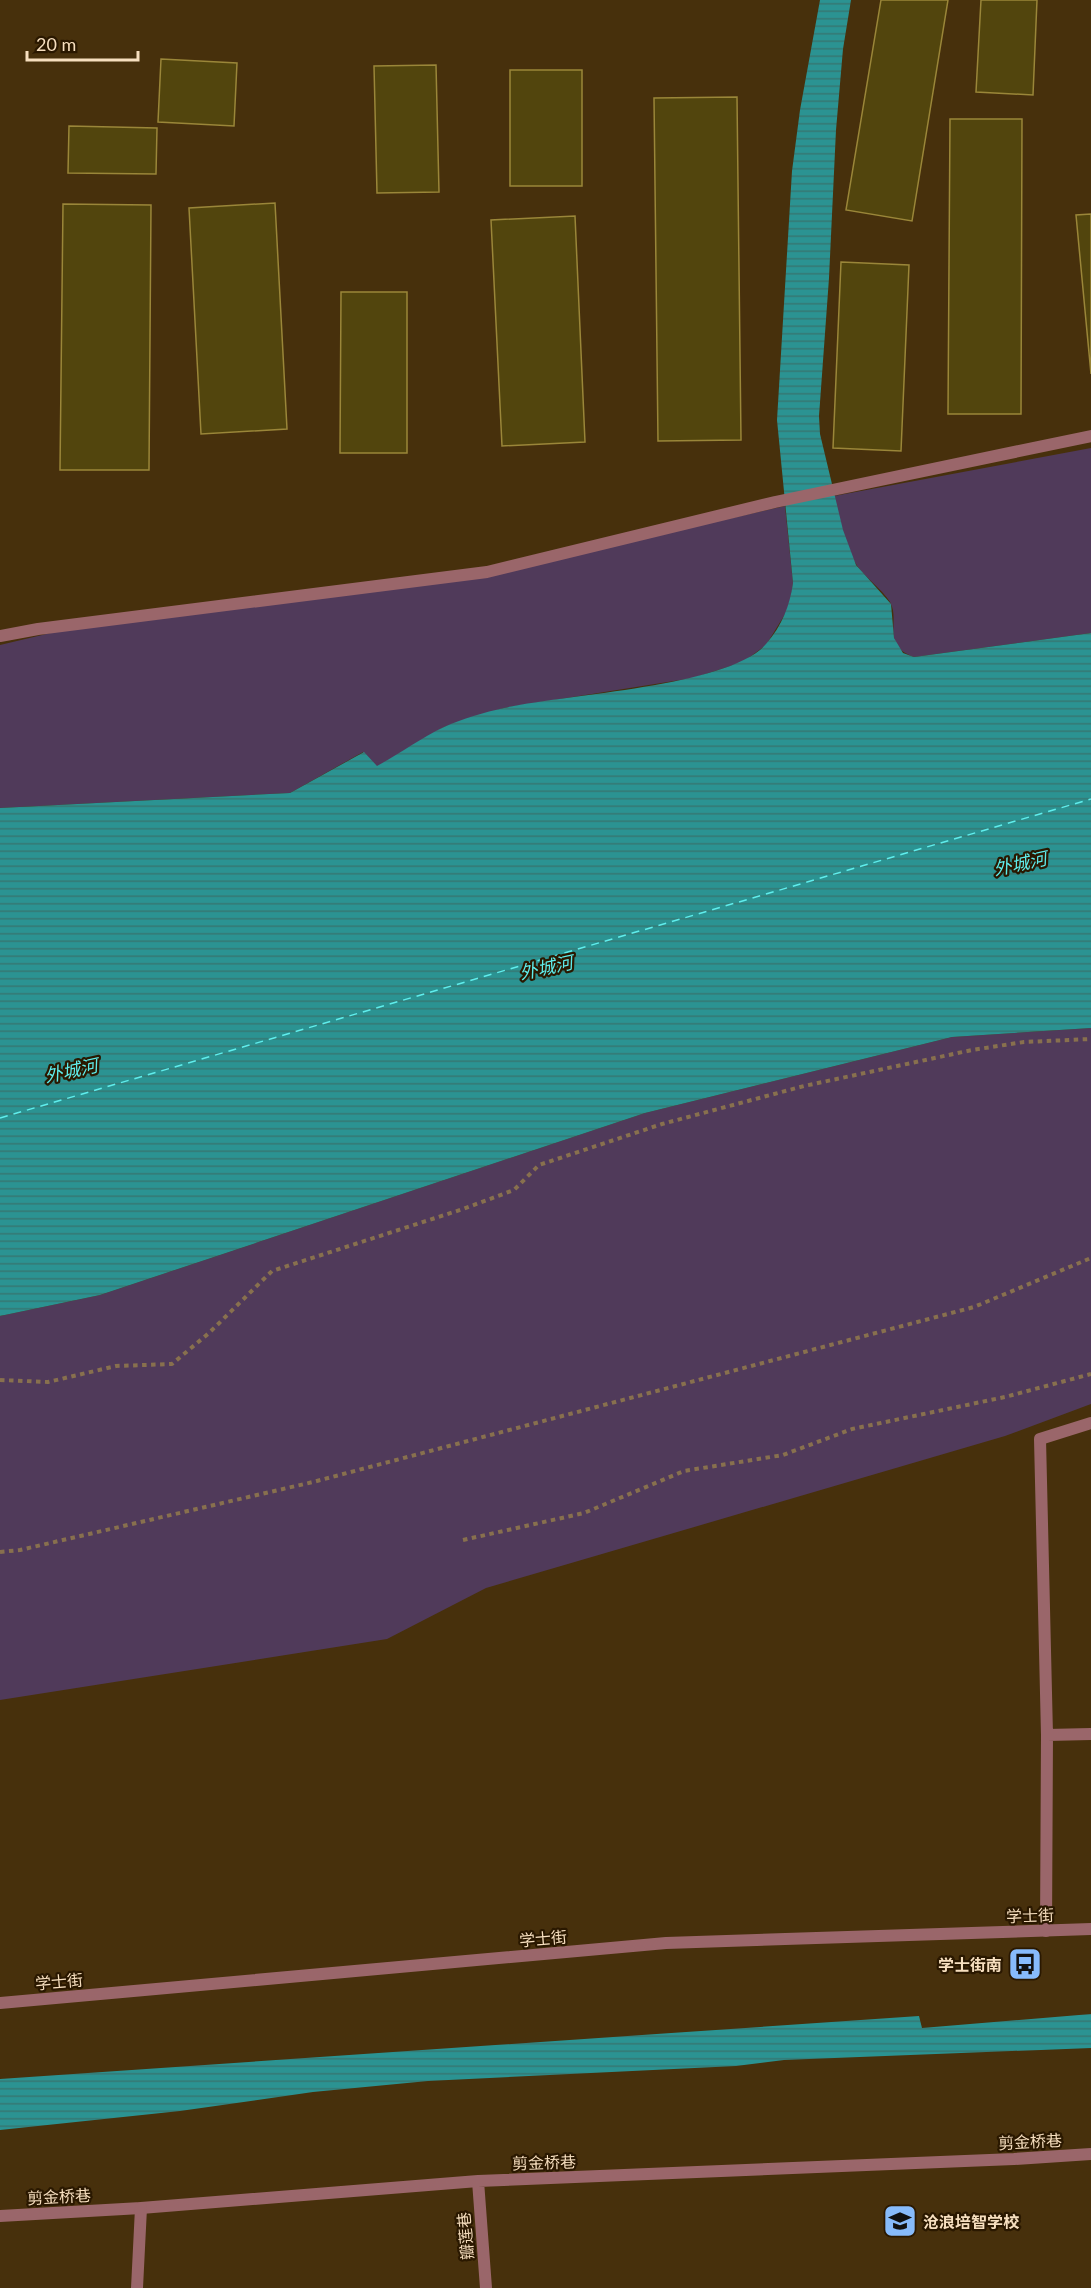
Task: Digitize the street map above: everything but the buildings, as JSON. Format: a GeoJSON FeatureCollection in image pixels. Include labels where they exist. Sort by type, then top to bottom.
{"type":"FeatureCollection","features":[{"type":"Feature","properties":{"kind":"street"},"geometry":{"type":"LineString","coordinates":[[0,636],[38,629],[488,572],[775,502],[1091,436]]}},
{"type":"Feature","properties":{"kind":"street"},"geometry":{"type":"LineString","coordinates":[[1046,1931],[1047,1735],[1040,1439],[1091,1423]]}},
{"type":"Feature","properties":{"kind":"street"},"geometry":{"type":"LineString","coordinates":[[1047,1735],[1091,1734]]}},
{"type":"Feature","properties":{"kind":"street","name":"学士街"},"geometry":{"type":"LineString","coordinates":[[0,2003],[666,1943],[1091,1929]]}},
{"type":"Feature","properties":{"kind":"street","name":"剪金桥巷"},"geometry":{"type":"LineString","coordinates":[[0,2216],[141,2208],[478,2181],[1002,2160],[1091,2154]]}},
{"type":"Feature","properties":{"kind":"street","name":"瓣莲巷"},"geometry":{"type":"LineString","coordinates":[[478,2181],[486,2288]]}},
{"type":"Feature","properties":{"kind":"street"},"geometry":{"type":"LineString","coordinates":[[138,2288],[141,2208]]}},
{"type":"Feature","properties":{"kind":"path"},"geometry":{"type":"LineString","coordinates":[[0,1380],[48,1382],[116,1366],[172,1364],[209,1333],[272,1271],[463,1209],[514,1190],[539,1165],[662,1124],[804,1086],[972,1050],[1024,1042],[1091,1039]]}},
{"type":"Feature","properties":{"kind":"path"},"geometry":{"type":"LineString","coordinates":[[0,1552],[20,1550],[313,1482],[962,1310],[1091,1258]]}},
{"type":"Feature","properties":{"kind":"path"},"geometry":{"type":"LineString","coordinates":[[463,1540],[584,1513],[684,1471],[783,1455],[852,1429],[1005,1398],[1091,1374]]}},
{"type":"Feature","properties":{"kind":"shaded area"},"geometry":{"type":"Polygon","coordinates":[[[1091,448],[1091,633],[914,657],[897,646],[893,632],[893,609],[883,593],[853,560],[843,533],[834,496],[1091,448]]]}},
{"type":"Feature","properties":{"kind":"shaded area"},"geometry":{"type":"Polygon","coordinates":[[[785,506],[793,583],[790,606],[766,645],[743,662],[693,678],[504,708],[444,727],[377,767],[363,752],[290,793],[0,808],[0,645],[59,631],[567,555],[785,506]]]}},
{"type":"Feature","properties":{"kind":"shaded area"},"geometry":{"type":"Polygon","coordinates":[[[1091,1028],[1091,1404],[1005,1436],[486,1588],[387,1639],[0,1700],[0,1316],[100,1295],[645,1113],[952,1037],[1091,1028]]]}},
{"type":"Feature","properties":{"kind":"water","name":"外城河"},"geometry":{"type":"Polygon","coordinates":[[[820,0],[851,0],[843,49],[836,130],[819,416],[820,434],[843,530],[856,565],[891,604],[894,638],[903,653],[914,657],[1091,633],[1091,1028],[952,1037],[645,1113],[100,1295],[0,1316],[0,808],[290,793],[364,752],[377,766],[444,727],[481,714],[531,703],[644,687],[718,670],[747,659],[766,644],[777,630],[790,599],[793,583],[777,420],[792,171],[800,110],[820,0]]]}},
{"type":"Feature","properties":{"kind":"water"},"geometry":{"type":"Polygon","coordinates":[[[1091,2014],[1091,2048],[784,2060],[736,2066],[428,2081],[313,2092],[180,2111],[0,2130],[0,2079],[919,2016],[922,2028],[1091,2014]]]}},
{"type":"Feature","properties":{"kind":"ferry route"},"geometry":{"type":"LineString","coordinates":[[0,1118],[1091,799]]}},
{"type":"Feature","properties":{"kind":"place","name":"学士街南"},"geometry":{"type":"Point","coordinates":[1025,1964]}},
{"type":"Feature","properties":{"kind":"place","name":"沧浪培智学校"},"geometry":{"type":"Point","coordinates":[900,2221]}}]}
